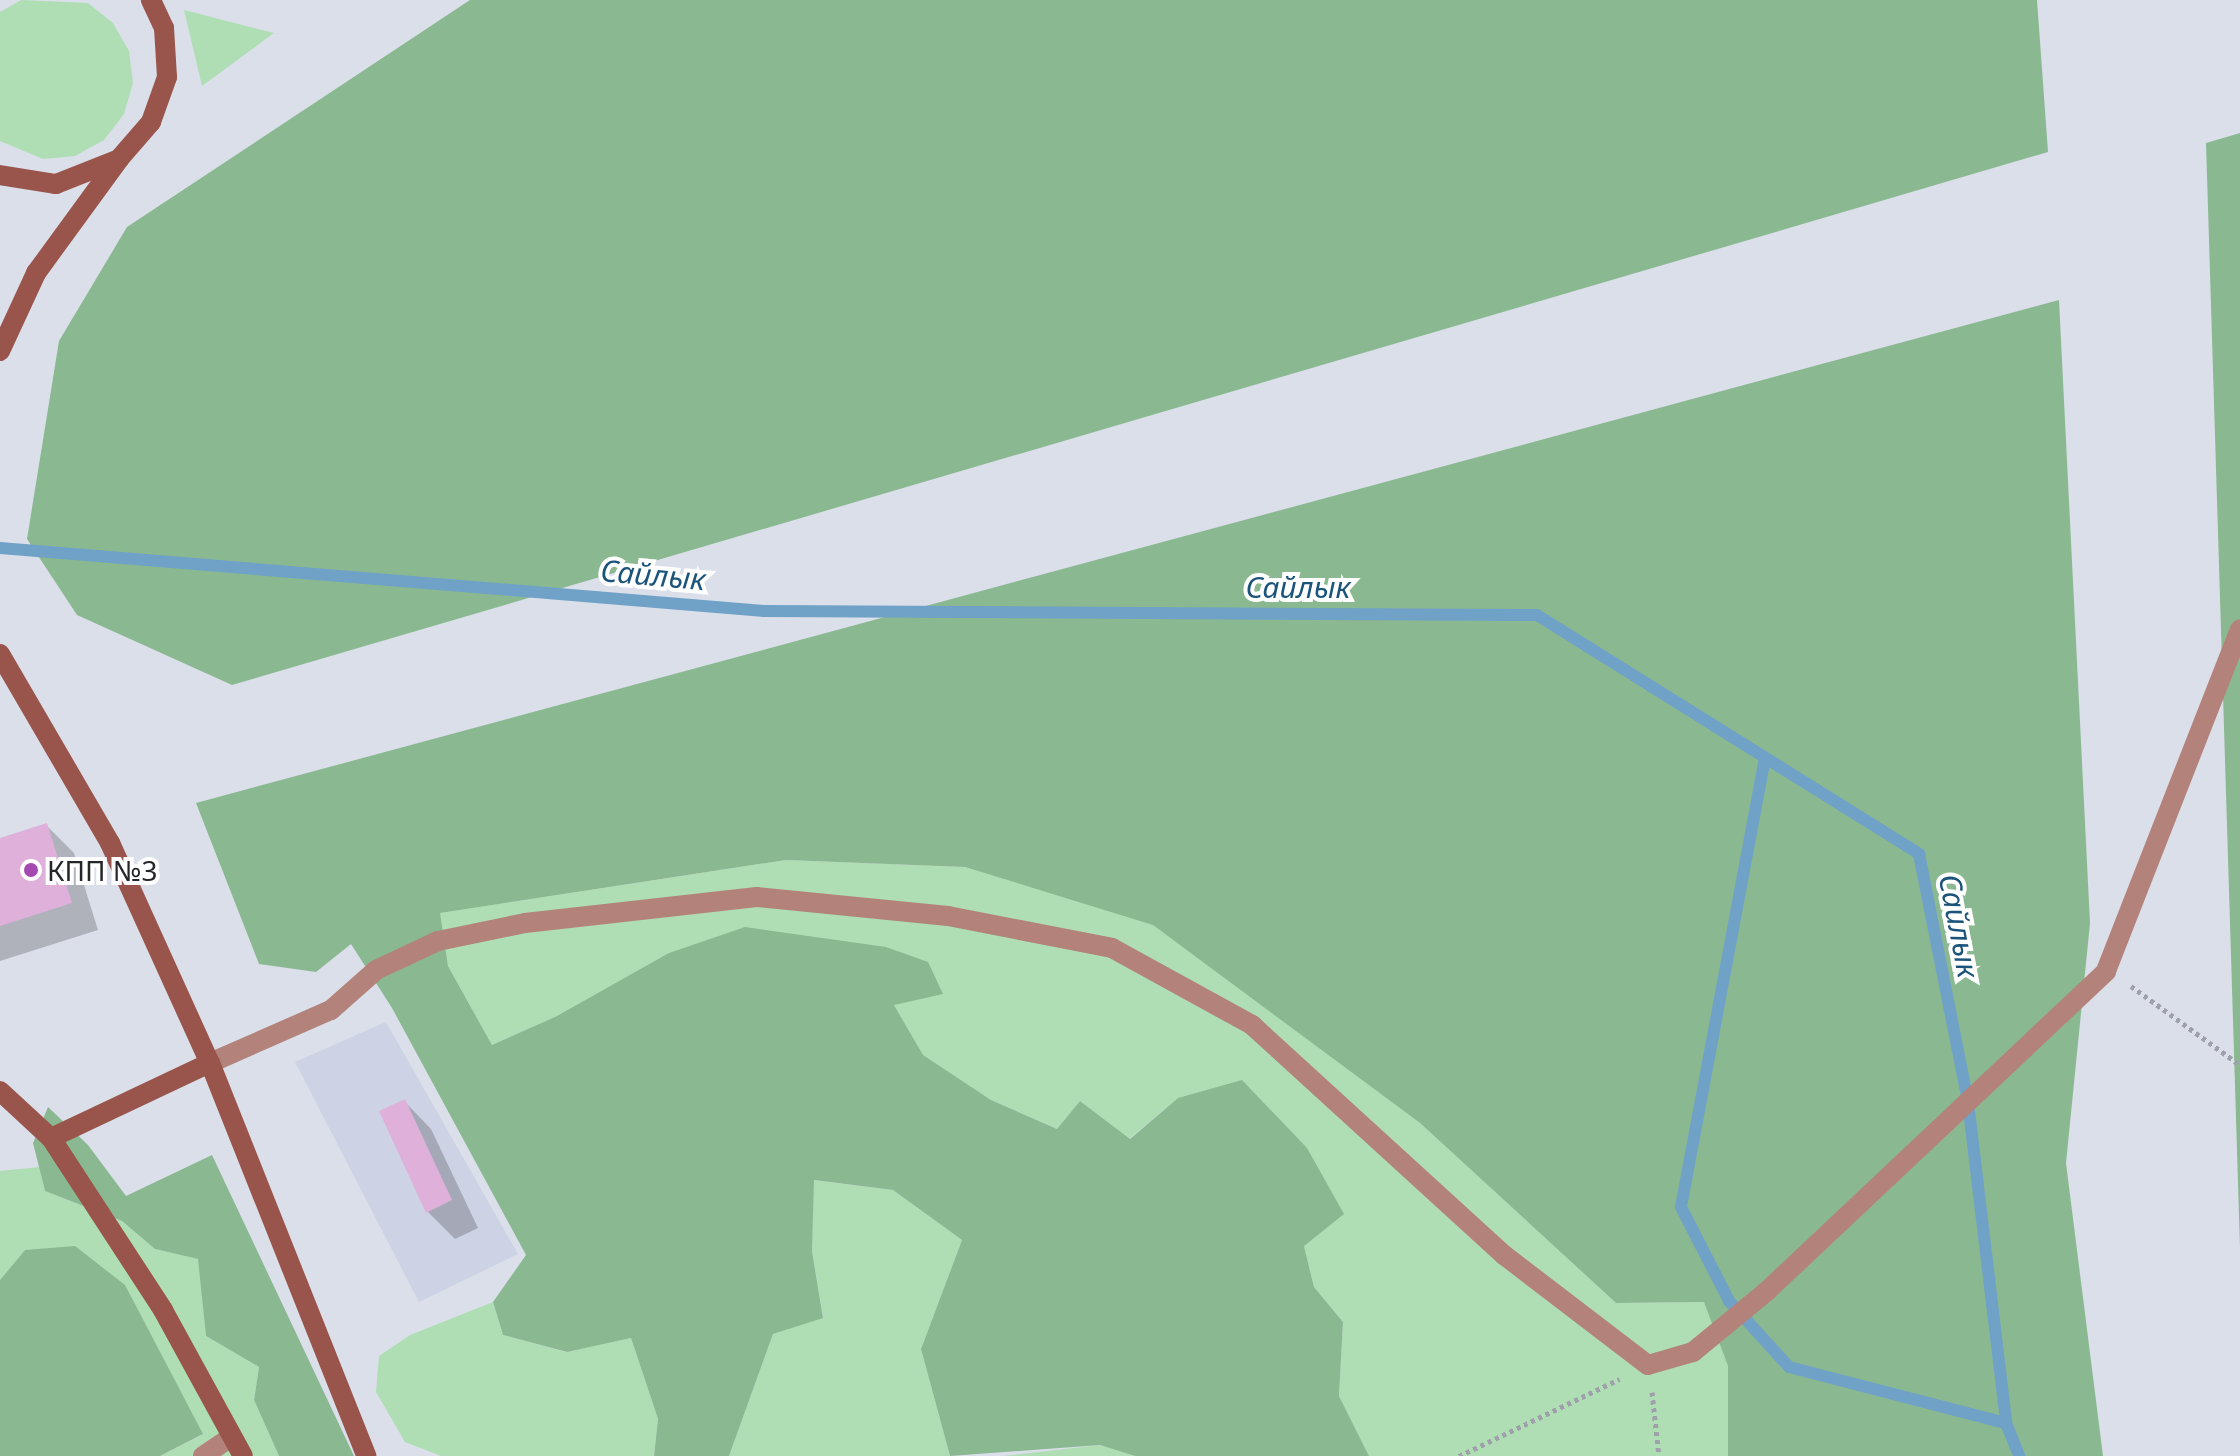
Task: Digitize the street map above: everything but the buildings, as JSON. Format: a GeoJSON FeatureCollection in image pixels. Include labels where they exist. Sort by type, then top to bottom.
{"type":"FeatureCollection","features":[{"type":"Feature","properties":{"kind":"street"},"geometry":{"type":"LineString","coordinates":[[0,351],[36,273],[119,159],[151,122],[167,77],[164,28],[151,0]]}},
{"type":"Feature","properties":{"kind":"street"},"geometry":{"type":"LineString","coordinates":[[0,175],[56,184],[119,159]]}},
{"type":"Feature","properties":{"kind":"street"},"geometry":{"type":"LineString","coordinates":[[51,1138],[331,1010],[376,970],[438,941],[525,923],[757,897],[948,916],[1112,948],[1252,1025],[1504,1255],[1648,1365],[1693,1352],[1767,1291],[2106,971],[2240,629]]}},
{"type":"Feature","properties":{"kind":"street"},"geometry":{"type":"LineString","coordinates":[[0,654],[110,843],[210,1063],[366,1456]]}},
{"type":"Feature","properties":{"kind":"street"},"geometry":{"type":"LineString","coordinates":[[0,1091],[51,1138],[163,1310],[243,1456]]}},
{"type":"Feature","properties":{"kind":"street"},"geometry":{"type":"LineString","coordinates":[[203,1456],[231,1437]]}},
{"type":"Feature","properties":{"kind":"path"},"geometry":{"type":"LineString","coordinates":[[2106,971],[2165,1006],[2240,1065]]}},
{"type":"Feature","properties":{"kind":"path"},"geometry":{"type":"LineString","coordinates":[[1459,1456],[1648,1365],[1659,1456]]}},
{"type":"Feature","properties":{"kind":"shaded area"},"geometry":{"type":"Polygon","coordinates":[[[386,1022],[518,1254],[419,1302],[295,1062],[386,1022]]]}},
{"type":"Feature","properties":{"kind":"green space"},"geometry":{"type":"Polygon","coordinates":[[[21,0],[88,3],[113,23],[129,51],[133,83],[124,114],[104,140],[75,156],[43,159],[0,141],[0,12],[21,0]]]}},
{"type":"Feature","properties":{"kind":"green space"},"geometry":{"type":"Polygon","coordinates":[[[470,0],[2037,0],[2048,152],[232,685],[77,615],[27,539],[59,341],[127,227],[470,0]]]}},
{"type":"Feature","properties":{"kind":"green space"},"geometry":{"type":"Polygon","coordinates":[[[184,10],[274,33],[202,86],[184,10]]]}},
{"type":"Feature","properties":{"kind":"green space"},"geometry":{"type":"Polygon","coordinates":[[[2240,133],[2240,1248],[2206,143],[2240,133]]]}},
{"type":"Feature","properties":{"kind":"green space"},"geometry":{"type":"Polygon","coordinates":[[[2059,300],[2090,923],[2066,1163],[2103,1456],[1728,1456],[1728,1366],[1704,1302],[1616,1303],[1420,1123],[1153,925],[965,867],[786,860],[440,913],[448,966],[492,1045],[557,1016],[669,953],[745,927],[886,947],[928,962],[943,994],[894,1005],[923,1055],[991,1100],[1057,1129],[1080,1101],[1130,1139],[1178,1098],[1242,1080],[1307,1148],[1344,1214],[1304,1246],[1314,1287],[1343,1322],[1339,1396],[1369,1456],[1135,1456],[1100,1445],[950,1456],[921,1349],[962,1240],[893,1190],[814,1180],[812,1251],[823,1318],[773,1334],[729,1456],[654,1456],[658,1419],[631,1338],[567,1352],[503,1335],[493,1302],[526,1255],[392,1008],[351,944],[316,972],[259,964],[196,803],[2059,300]]]}},
{"type":"Feature","properties":{"kind":"green space"},"geometry":{"type":"Polygon","coordinates":[[[786,860],[965,867],[1153,924],[1420,1123],[1616,1303],[1705,1302],[1728,1366],[1728,1456],[1369,1456],[1339,1396],[1343,1322],[1314,1287],[1304,1246],[1178,1098],[1129,1139],[1080,1101],[1057,1129],[991,1100],[923,1056],[894,1005],[557,1016],[492,1045],[448,966],[439,913],[786,860]]]}},
{"type":"Feature","properties":{"kind":"green space"},"geometry":{"type":"Polygon","coordinates":[[[48,1107],[88,1145],[126,1196],[212,1155],[354,1456],[279,1456],[254,1400],[259,1367],[206,1336],[198,1259],[155,1249],[122,1221],[45,1191],[33,1143],[48,1107]]]}},
{"type":"Feature","properties":{"kind":"green space"},"geometry":{"type":"Polygon","coordinates":[[[39,1167],[45,1191],[122,1221],[155,1249],[199,1259],[206,1336],[259,1367],[254,1400],[279,1456],[160,1456],[202,1435],[25,1250],[0,1280],[0,1171],[39,1167]]]}},
{"type":"Feature","properties":{"kind":"green space"},"geometry":{"type":"Polygon","coordinates":[[[813,1180],[893,1190],[962,1240],[921,1349],[950,1456],[729,1456],[773,1334],[823,1317],[812,1251],[813,1180]]]}},
{"type":"Feature","properties":{"kind":"green space"},"geometry":{"type":"Polygon","coordinates":[[[75,1246],[125,1285],[203,1434],[160,1456],[0,1456],[0,1280],[25,1250],[75,1246]]]}},
{"type":"Feature","properties":{"kind":"green space"},"geometry":{"type":"Polygon","coordinates":[[[493,1302],[503,1335],[566,1352],[631,1338],[658,1419],[654,1456],[441,1456],[405,1442],[376,1392],[379,1356],[410,1335],[493,1302]]]}},
{"type":"Feature","properties":{"kind":"green space"},"geometry":{"type":"Polygon","coordinates":[[[1100,1445],[1135,1456],[1003,1456],[1100,1445]]]}},
{"type":"Feature","properties":{"kind":"waterway","name":"Сайлык"},"geometry":{"type":"LineString","coordinates":[[0,548],[764,611],[1537,615],[1919,854],[1968,1102],[2006,1423],[2019,1456]]}},
{"type":"Feature","properties":{"kind":"waterway"},"geometry":{"type":"LineString","coordinates":[[1765,758],[1681,1207],[1729,1301],[1789,1367],[2006,1423]]}},
{"type":"Feature","properties":{"kind":"place","name":"КПП №3"},"geometry":{"type":"Point","coordinates":[31,870]}}]}
